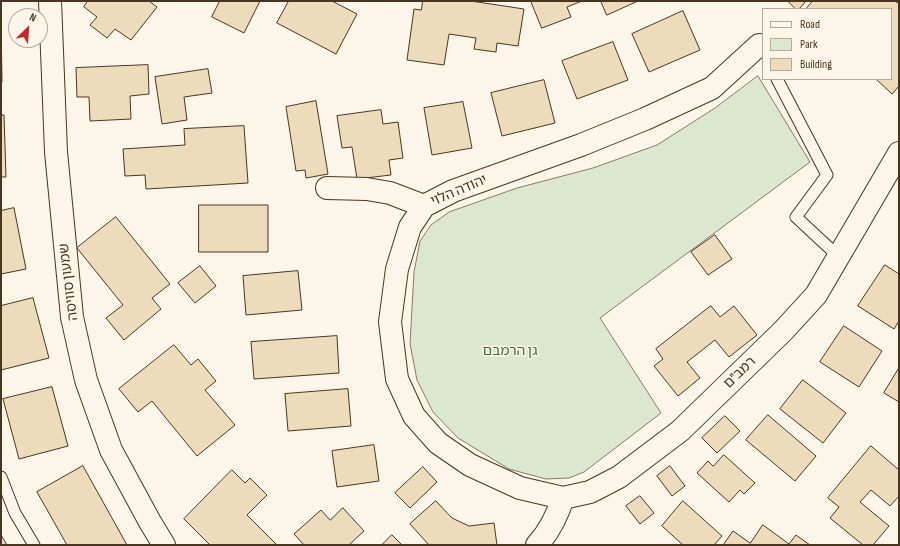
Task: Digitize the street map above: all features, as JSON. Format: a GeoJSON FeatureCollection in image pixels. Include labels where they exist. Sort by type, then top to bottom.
{"type":"FeatureCollection","features":[{"type":"Feature","properties":{"kind":"street","name":"שמעון סוויסה"},"geometry":{"type":"LineString","coordinates":[[50,1],[56,152],[72,317],[86,380],[111,450],[164,545]]}},
{"type":"Feature","properties":{"kind":"street","name":"יהודה הלוי"},"geometry":{"type":"LineString","coordinates":[[563,498],[520,488],[470,465],[438,443],[414,416],[397,379],[390,322],[397,269],[410,227],[424,206],[453,191],[580,145],[645,119],[712,88],[761,49]]}},
{"type":"Feature","properties":{"kind":"street","name":"רמב\"ם"},"geometry":{"type":"LineString","coordinates":[[563,498],[590,492],[619,477],[680,431],[783,331],[816,295],[899,153]]}},
{"type":"Feature","properties":{"kind":"street"},"geometry":{"type":"LineString","coordinates":[[327,188],[367,189],[390,194],[424,206]]}},
{"type":"Feature","properties":{"kind":"street"},"geometry":{"type":"LineString","coordinates":[[537,545],[546,535],[558,514],[563,498]]}},
{"type":"Feature","properties":{"kind":"lane"},"geometry":{"type":"LineString","coordinates":[[778,80],[827,175],[796,216],[838,257]]}},
{"type":"Feature","properties":{"kind":"lane"},"geometry":{"type":"LineString","coordinates":[[1,477],[15,513],[34,545]]}},
{"type":"Feature","properties":{"kind":"green space","name":"גן הרמבם"},"geometry":{"type":"Polygon","coordinates":[[[758,76],[810,162],[600,318],[661,413],[584,472],[569,478],[546,479],[509,469],[458,438],[433,412],[417,380],[410,344],[414,272],[420,241],[431,225],[449,212],[517,188],[593,168],[657,145],[715,108],[758,76]]]}},
{"type":"Feature","properties":{"kind":"building"},"geometry":{"type":"Polygon","coordinates":[[[88,1],[149,1],[157,7],[131,40],[115,29],[107,38],[90,25],[97,17],[84,7],[88,1]]]}},
{"type":"Feature","properties":{"kind":"building"},"geometry":{"type":"Polygon","coordinates":[[[220,1],[260,1],[244,33],[212,17],[220,1]]]}},
{"type":"Feature","properties":{"kind":"building"},"geometry":{"type":"Polygon","coordinates":[[[289,1],[332,1],[357,14],[336,54],[277,23],[289,1]]]}},
{"type":"Feature","properties":{"kind":"building"},"geometry":{"type":"Polygon","coordinates":[[[423,1],[471,1],[524,9],[518,46],[497,43],[496,52],[474,49],[476,38],[449,34],[444,65],[407,60],[414,9],[421,10],[423,1]]]}},
{"type":"Feature","properties":{"kind":"building"},"geometry":{"type":"Polygon","coordinates":[[[531,1],[582,1],[567,7],[571,17],[542,28],[531,1]]]}},
{"type":"Feature","properties":{"kind":"building"},"geometry":{"type":"Polygon","coordinates":[[[601,1],[638,1],[607,15],[601,1]]]}},
{"type":"Feature","properties":{"kind":"building"},"geometry":{"type":"Polygon","coordinates":[[[788,1],[806,1],[800,8],[795,8],[788,1]]]}},
{"type":"Feature","properties":{"kind":"building"},"geometry":{"type":"Polygon","coordinates":[[[813,1],[895,1],[899,4],[899,86],[892,94],[877,80],[892,80],[892,8],[807,8],[813,1]]]}},
{"type":"Feature","properties":{"kind":"building"},"geometry":{"type":"Polygon","coordinates":[[[683,11],[700,50],[649,72],[632,34],[683,11]]]}},
{"type":"Feature","properties":{"kind":"building"},"geometry":{"type":"Polygon","coordinates":[[[1,20],[2,82],[1,82],[1,20]]]}},
{"type":"Feature","properties":{"kind":"building"},"geometry":{"type":"Polygon","coordinates":[[[613,42],[628,80],[577,99],[562,61],[613,42]]]}},
{"type":"Feature","properties":{"kind":"building"},"geometry":{"type":"Polygon","coordinates":[[[148,65],[149,94],[130,96],[131,119],[90,121],[89,97],[77,97],[76,68],[148,65]]]}},
{"type":"Feature","properties":{"kind":"building"},"geometry":{"type":"Polygon","coordinates":[[[208,69],[212,93],[184,97],[187,120],[162,124],[155,77],[208,69]]]}},
{"type":"Feature","properties":{"kind":"building"},"geometry":{"type":"Polygon","coordinates":[[[544,80],[555,123],[502,136],[491,93],[544,80]]]}},
{"type":"Feature","properties":{"kind":"building"},"geometry":{"type":"Polygon","coordinates":[[[316,101],[328,174],[306,178],[305,170],[296,171],[286,107],[316,101]]]}},
{"type":"Feature","properties":{"kind":"building"},"geometry":{"type":"Polygon","coordinates":[[[463,102],[472,148],[432,155],[424,108],[463,102]]]}},
{"type":"Feature","properties":{"kind":"building"},"geometry":{"type":"Polygon","coordinates":[[[381,110],[383,124],[398,122],[403,158],[389,160],[391,175],[357,179],[352,147],[342,148],[337,116],[381,110]]]}},
{"type":"Feature","properties":{"kind":"building"},"geometry":{"type":"Polygon","coordinates":[[[1,115],[4,115],[6,177],[1,177],[1,115]]]}},
{"type":"Feature","properties":{"kind":"building"},"geometry":{"type":"Polygon","coordinates":[[[244,126],[248,183],[146,189],[145,175],[125,176],[123,149],[185,145],[184,129],[244,126]]]}},
{"type":"Feature","properties":{"kind":"building"},"geometry":{"type":"Polygon","coordinates":[[[199,205],[268,205],[268,252],[199,252],[199,205]]]}},
{"type":"Feature","properties":{"kind":"building"},"geometry":{"type":"Polygon","coordinates":[[[14,208],[26,269],[1,274],[1,211],[14,208]]]}},
{"type":"Feature","properties":{"kind":"building"},"geometry":{"type":"Polygon","coordinates":[[[116,217],[170,284],[152,298],[161,309],[124,340],[106,318],[123,305],[77,248],[116,217]]]}},
{"type":"Feature","properties":{"kind":"building"},"geometry":{"type":"Polygon","coordinates":[[[715,235],[732,259],[708,275],[691,252],[715,235]]]}},
{"type":"Feature","properties":{"kind":"building"},"geometry":{"type":"Polygon","coordinates":[[[885,265],[899,274],[899,321],[894,329],[858,306],[885,265]]]}},
{"type":"Feature","properties":{"kind":"building"},"geometry":{"type":"Polygon","coordinates":[[[200,266],[216,286],[195,303],[178,283],[200,266]]]}},
{"type":"Feature","properties":{"kind":"building"},"geometry":{"type":"Polygon","coordinates":[[[298,271],[302,310],[246,315],[243,276],[298,271]]]}},
{"type":"Feature","properties":{"kind":"building"},"geometry":{"type":"Polygon","coordinates":[[[33,298],[49,358],[1,370],[1,306],[33,298]]]}},
{"type":"Feature","properties":{"kind":"building"},"geometry":{"type":"Polygon","coordinates":[[[711,306],[720,317],[734,306],[757,335],[729,357],[715,340],[687,362],[700,378],[678,396],[654,366],[663,359],[656,349],[711,306]]]}},
{"type":"Feature","properties":{"kind":"building"},"geometry":{"type":"Polygon","coordinates":[[[844,326],[882,351],[859,387],[820,362],[844,326]]]}},
{"type":"Feature","properties":{"kind":"building"},"geometry":{"type":"Polygon","coordinates":[[[337,336],[339,373],[254,379],[251,342],[337,336]]]}},
{"type":"Feature","properties":{"kind":"building"},"geometry":{"type":"Polygon","coordinates":[[[174,345],[191,365],[198,359],[216,381],[205,390],[235,425],[197,456],[152,401],[138,412],[119,389],[174,345]]]}},
{"type":"Feature","properties":{"kind":"building"},"geometry":{"type":"Polygon","coordinates":[[[899,368],[899,402],[884,393],[899,368]]]}},
{"type":"Feature","properties":{"kind":"building"},"geometry":{"type":"Polygon","coordinates":[[[803,380],[846,413],[823,443],[780,409],[803,380]]]}},
{"type":"Feature","properties":{"kind":"building"},"geometry":{"type":"Polygon","coordinates":[[[52,387],[68,446],[19,459],[3,399],[52,387]]]}},
{"type":"Feature","properties":{"kind":"building"},"geometry":{"type":"Polygon","coordinates":[[[348,389],[351,426],[288,431],[285,394],[348,389]]]}},
{"type":"Feature","properties":{"kind":"building"},"geometry":{"type":"Polygon","coordinates":[[[768,415],[816,456],[795,481],[746,440],[768,415]]]}},
{"type":"Feature","properties":{"kind":"building"},"geometry":{"type":"Polygon","coordinates":[[[725,416],[740,431],[717,453],[702,438],[725,416]]]}},
{"type":"Feature","properties":{"kind":"building"},"geometry":{"type":"Polygon","coordinates":[[[374,445],[379,481],[337,487],[332,451],[374,445]]]}},
{"type":"Feature","properties":{"kind":"building"},"geometry":{"type":"Polygon","coordinates":[[[871,446],[899,470],[899,496],[890,506],[871,490],[860,502],[889,526],[873,545],[863,545],[830,518],[839,507],[828,498],[871,446]]]}},
{"type":"Feature","properties":{"kind":"building"},"geometry":{"type":"Polygon","coordinates":[[[724,455],[755,483],[744,494],[740,490],[729,502],[697,473],[708,461],[713,466],[724,455]]]}},
{"type":"Feature","properties":{"kind":"building"},"geometry":{"type":"Polygon","coordinates":[[[83,466],[127,545],[67,545],[37,492],[83,466]]]}},
{"type":"Feature","properties":{"kind":"building"},"geometry":{"type":"Polygon","coordinates":[[[670,466],[685,486],[672,496],[657,476],[670,466]]]}},
{"type":"Feature","properties":{"kind":"building"},"geometry":{"type":"Polygon","coordinates":[[[423,467],[437,482],[410,508],[395,493],[423,467]]]}},
{"type":"Feature","properties":{"kind":"building"},"geometry":{"type":"Polygon","coordinates":[[[232,470],[245,483],[250,478],[267,495],[247,515],[277,545],[210,545],[184,519],[232,470]]]}},
{"type":"Feature","properties":{"kind":"building"},"geometry":{"type":"Polygon","coordinates":[[[640,496],[654,513],[640,524],[626,506],[640,496]]]}},
{"type":"Feature","properties":{"kind":"building"},"geometry":{"type":"Polygon","coordinates":[[[436,501],[452,518],[469,526],[494,523],[497,545],[429,545],[410,524],[436,501]]]}},
{"type":"Feature","properties":{"kind":"building"},"geometry":{"type":"Polygon","coordinates":[[[683,501],[722,536],[714,545],[683,545],[662,526],[683,501]]]}},
{"type":"Feature","properties":{"kind":"building"},"geometry":{"type":"Polygon","coordinates":[[[343,508],[364,531],[349,545],[304,545],[294,534],[321,510],[330,520],[343,508]]]}},
{"type":"Feature","properties":{"kind":"building"},"geometry":{"type":"Polygon","coordinates":[[[763,525],[789,544],[796,535],[810,545],[723,545],[733,531],[750,543],[763,525]]]}},
{"type":"Feature","properties":{"kind":"building"},"geometry":{"type":"Polygon","coordinates":[[[1,535],[7,545],[1,545],[1,535]]]}},
{"type":"Feature","properties":{"kind":"building"},"geometry":{"type":"Polygon","coordinates":[[[392,535],[402,545],[382,545],[392,535]]]}}]}
